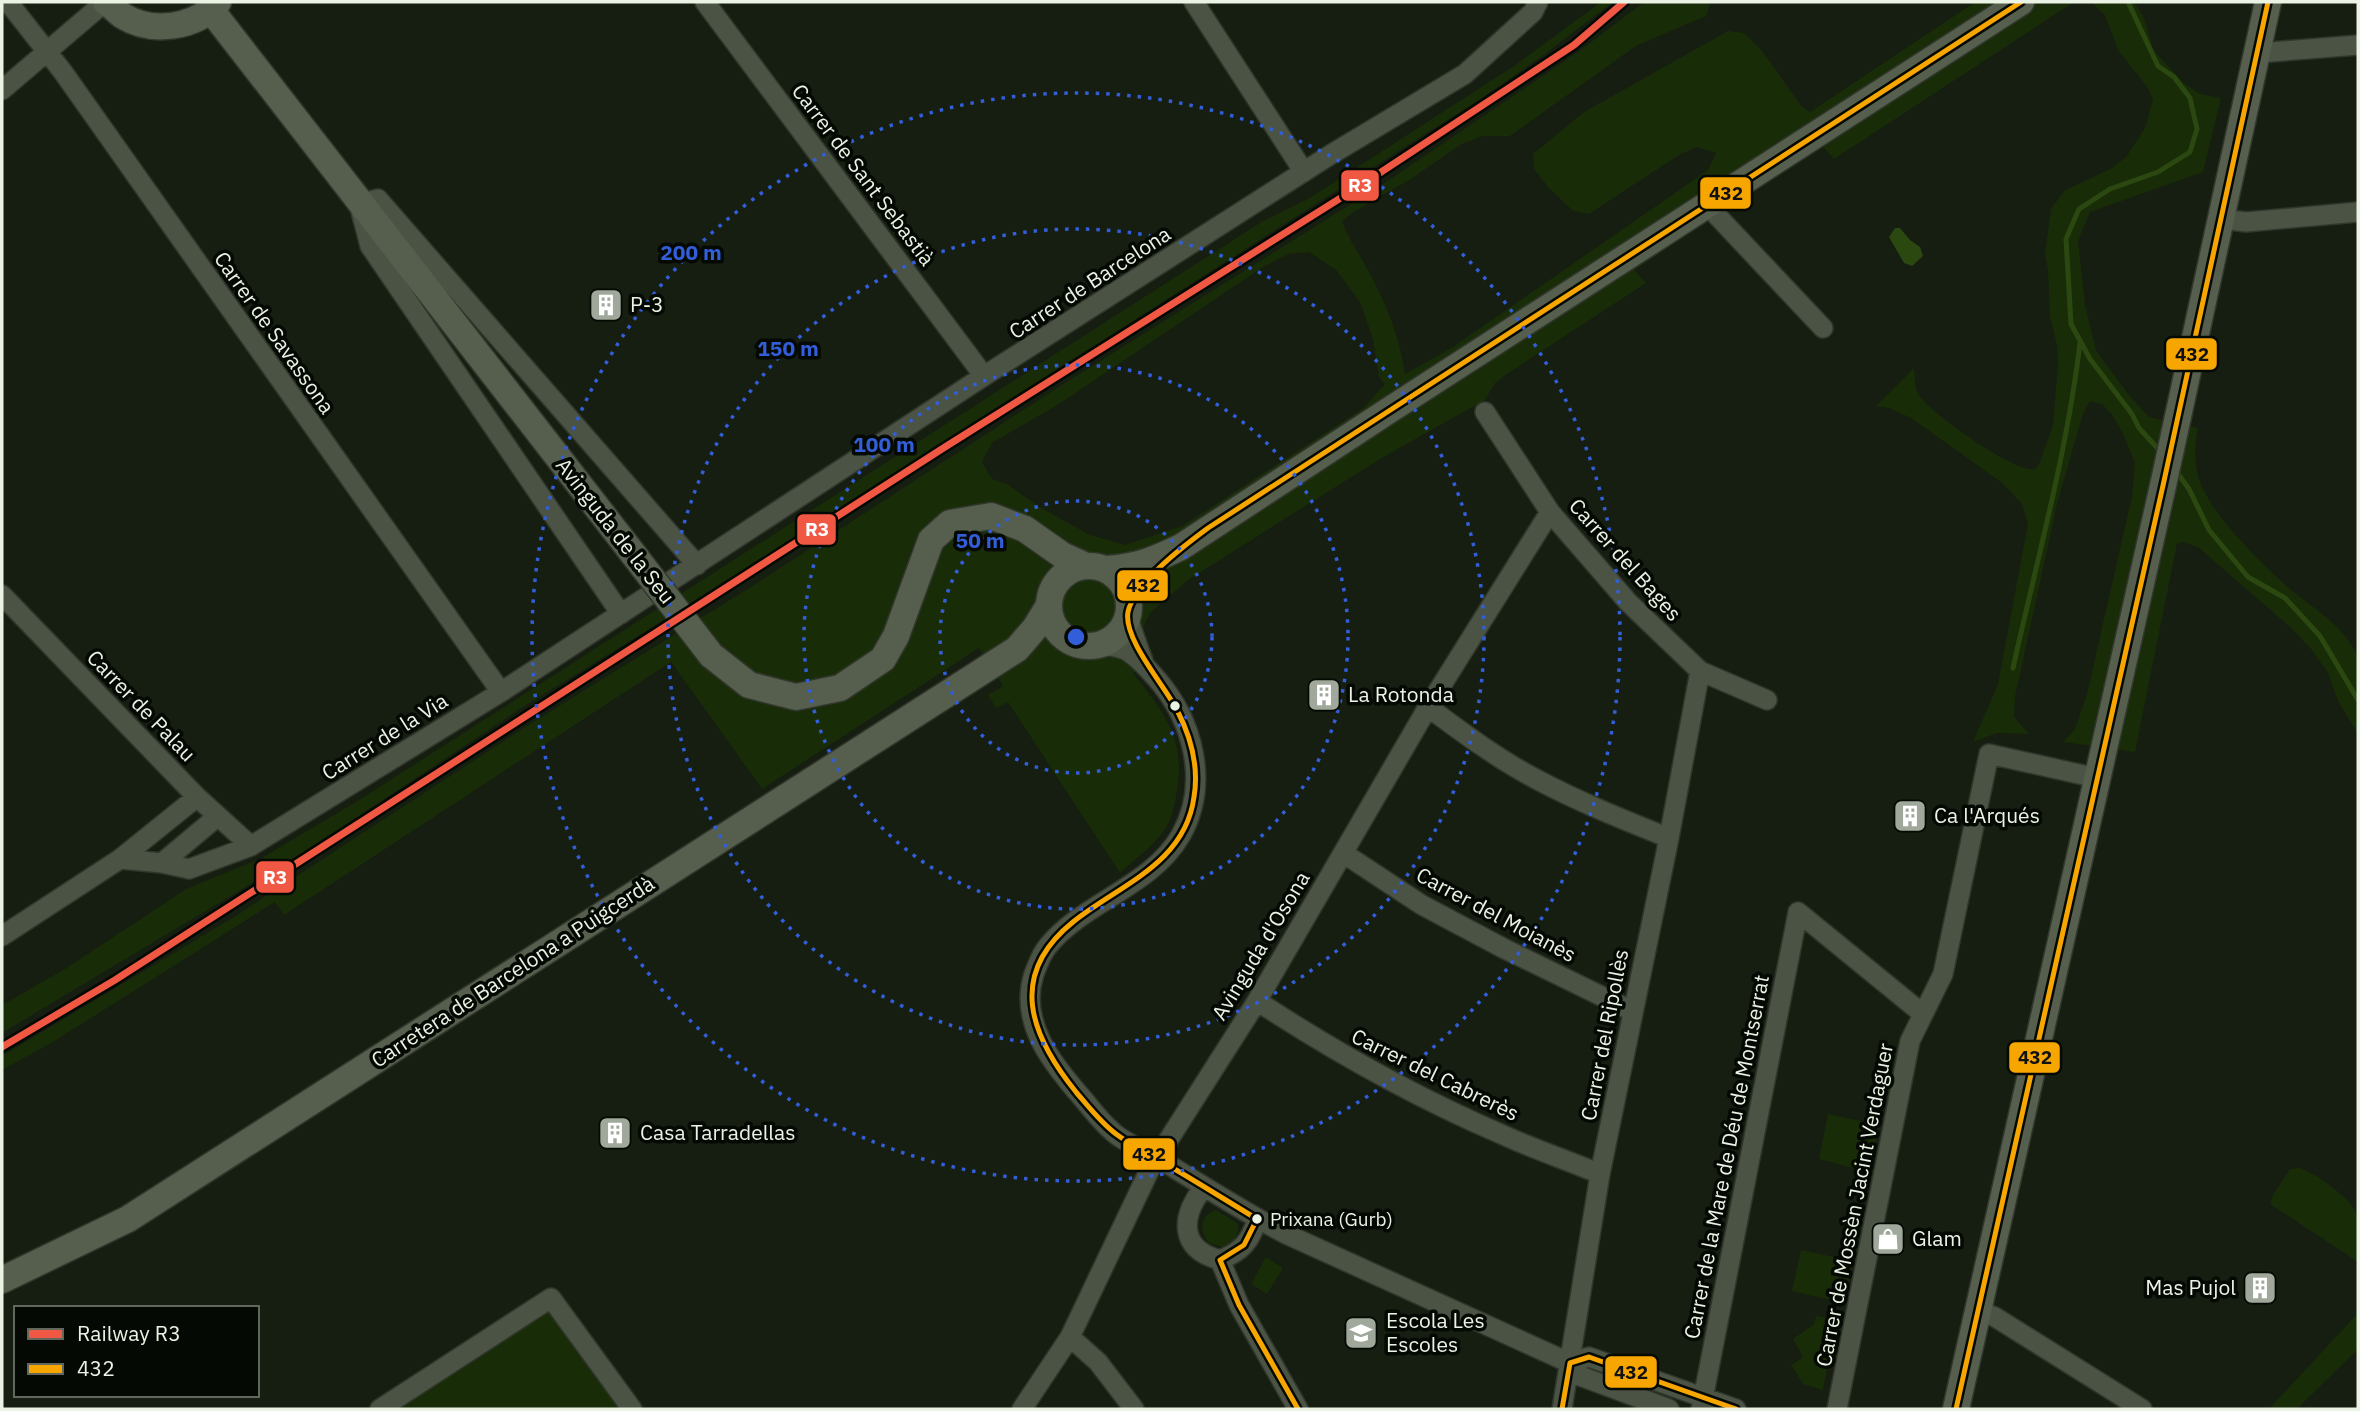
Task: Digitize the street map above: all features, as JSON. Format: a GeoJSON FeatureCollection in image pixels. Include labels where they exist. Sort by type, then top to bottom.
{"type":"FeatureCollection","features":[{"type":"Feature","properties":{"kind":"street","name":"Carrer de Savassona"},"geometry":{"type":"LineString","coordinates":[[8,2],[47,51],[501,692]]}},
{"type":"Feature","properties":{"kind":"street"},"geometry":{"type":"LineString","coordinates":[[2,90],[106,2],[124,17],[153,27],[184,24],[214,6]]}},
{"type":"Feature","properties":{"kind":"street","name":"Carrer de Sant Sebastià"},"geometry":{"type":"LineString","coordinates":[[705,2],[984,376]]}},
{"type":"Feature","properties":{"kind":"street"},"geometry":{"type":"LineString","coordinates":[[1194,2],[1304,172]]}},
{"type":"Feature","properties":{"kind":"street","name":"Carrer de Barcelona"},"geometry":{"type":"LineString","coordinates":[[656,592],[984,376],[1304,172],[1465,74],[1533,12],[1538,2]]}},
{"type":"Feature","properties":{"kind":"street"},"geometry":{"type":"LineString","coordinates":[[1050,599],[1063,574],[1095,567],[1141,565],[1181,547],[2021,2]]}},
{"type":"Feature","properties":{"kind":"street"},"geometry":{"type":"LineString","coordinates":[[1956,1409],[2164,481],[2268,2]]}},
{"type":"Feature","properties":{"kind":"street","name":"Avinguda de la Seu"},"geometry":{"type":"LineString","coordinates":[[214,6],[359,204],[711,655],[749,685],[796,698],[840,688],[883,659],[896,636],[931,540],[950,523],[991,516],[1025,529],[1062,555],[1095,567]]}},
{"type":"Feature","properties":{"kind":"street"},"geometry":{"type":"LineString","coordinates":[[2258,53],[2358,45]]}},
{"type":"Feature","properties":{"kind":"street","name":"Avinguda de la Seu"},"geometry":{"type":"LineString","coordinates":[[359,204],[378,199],[697,565]]}},
{"type":"Feature","properties":{"kind":"street","name":"Avinguda de la Seu"},"geometry":{"type":"LineString","coordinates":[[359,204],[370,246],[621,614]]}},
{"type":"Feature","properties":{"kind":"street"},"geometry":{"type":"LineString","coordinates":[[1707,205],[1823,328]]}},
{"type":"Feature","properties":{"kind":"street"},"geometry":{"type":"LineString","coordinates":[[2221,219],[2246,222],[2358,212]]}},
{"type":"Feature","properties":{"kind":"street","name":"Carrer del Bages"},"geometry":{"type":"LineString","coordinates":[[1485,412],[1550,512],[1628,602],[1700,671],[1767,700]]}},
{"type":"Feature","properties":{"kind":"street","name":"Avinguda d'Osona"},"geometry":{"type":"LineString","coordinates":[[1022,1409],[1070,1337],[1157,1158],[1257,1001],[1428,707],[1550,512]]}},
{"type":"Feature","properties":{"kind":"street"},"geometry":{"type":"LineString","coordinates":[[1025,529],[1040,553],[1055,628],[1071,642],[1128,651],[1145,665],[1181,714],[1191,741],[1196,786],[1181,835],[1163,859],[1146,874],[1065,928],[1040,959],[1030,994],[1031,1012],[1038,1036],[1064,1077],[1113,1132],[1257,1219],[1570,1363],[1580,1376],[1669,1409]]}},
{"type":"Feature","properties":{"kind":"street"},"geometry":{"type":"LineString","coordinates":[[1099,645],[1118,634],[1142,588],[1181,547]]}},
{"type":"Feature","properties":{"kind":"street"},"geometry":{"type":"LineString","coordinates":[[1095,567],[1116,576],[1124,585],[1128,595],[1128,613],[1145,665]]}},
{"type":"Feature","properties":{"kind":"street","name":"Carrer de la Via"},"geometry":{"type":"LineString","coordinates":[[120,859],[189,869],[251,846],[501,692],[656,592]]}},
{"type":"Feature","properties":{"kind":"street","name":"Carrer de Palau"},"geometry":{"type":"LineString","coordinates":[[2,595],[198,797],[251,846]]}},
{"type":"Feature","properties":{"kind":"street","name":"Carretera de Barcelona a Puigcerdà"},"geometry":{"type":"LineString","coordinates":[[2,1280],[128,1219],[1017,649],[1035,628],[1050,599]]}},
{"type":"Feature","properties":{"kind":"street","name":"Carretera de Barcelona a Puigcerdà"},"geometry":{"type":"LineString","coordinates":[[1017,649],[1050,642],[1071,642]]}},
{"type":"Feature","properties":{"kind":"street","name":"Carrer del Ripollès"},"geometry":{"type":"LineString","coordinates":[[1562,1409],[1600,1174],[1669,838],[1700,671]]}},
{"type":"Feature","properties":{"kind":"street"},"geometry":{"type":"LineString","coordinates":[[1428,707],[1466,736],[1534,778],[1602,811],[1669,838]]}},
{"type":"Feature","properties":{"kind":"street","name":"Carrer de Mossèn Jacint Verdaguer"},"geometry":{"type":"LineString","coordinates":[[1837,1409],[1910,1041],[1943,974],[1989,754],[2097,778]]}},
{"type":"Feature","properties":{"kind":"street"},"geometry":{"type":"LineString","coordinates":[[2,936],[120,859],[198,797]]}},
{"type":"Feature","properties":{"kind":"street"},"geometry":{"type":"LineString","coordinates":[[162,863],[218,816]]}},
{"type":"Feature","properties":{"kind":"street","name":"Carrer del Moianès"},"geometry":{"type":"LineString","coordinates":[[1343,853],[1422,905],[1632,1011]]}},
{"type":"Feature","properties":{"kind":"street","name":"Carrer de la Mare de Déu de Montserrat"},"geometry":{"type":"LineString","coordinates":[[1702,1403],[1798,912],[1923,1014]]}},
{"type":"Feature","properties":{"kind":"street","name":"Carrer del Cabrerès"},"geometry":{"type":"LineString","coordinates":[[1257,1001],[1321,1042],[1399,1085],[1500,1134],[1600,1174]]}},
{"type":"Feature","properties":{"kind":"street"},"geometry":{"type":"LineString","coordinates":[[1204,1187],[1187,1220],[1190,1239],[1204,1256],[1220,1260],[1241,1250],[1249,1241],[1257,1219]]}},
{"type":"Feature","properties":{"kind":"street"},"geometry":{"type":"LineString","coordinates":[[1220,1260],[1239,1305],[1298,1409]]}},
{"type":"Feature","properties":{"kind":"street"},"geometry":{"type":"LineString","coordinates":[[380,1409],[551,1298],[632,1409]]}},
{"type":"Feature","properties":{"kind":"street"},"geometry":{"type":"LineString","coordinates":[[1979,1311],[1995,1317],[2141,1409]]}},
{"type":"Feature","properties":{"kind":"street"},"geometry":{"type":"LineString","coordinates":[[1070,1337],[1098,1362],[1134,1409]]}},
{"type":"Feature","properties":{"kind":"street"},"geometry":{"type":"LineString","coordinates":[[1570,1363],[1589,1357],[1702,1403],[1737,1409]]}},
{"type":"Feature","properties":{"kind":"shaded area"},"geometry":{"type":"Polygon","coordinates":[[[1601,2],[1613,2],[1485,96],[693,602],[520,709],[309,849],[2,1033],[2,1005],[65,969],[186,889],[260,859],[359,800],[1263,221],[1311,197],[1514,66],[1601,2]]]}},
{"type":"Feature","properties":{"kind":"shaded area"},"geometry":{"type":"Polygon","coordinates":[[[1644,2],[1711,2],[1706,16],[1636,46],[1510,136],[1482,136],[1460,145],[1342,221],[1385,304],[1405,374],[1450,349],[1708,170],[1716,153],[1697,147],[1679,155],[1589,214],[1573,211],[1548,187],[1534,169],[1533,154],[1584,112],[1728,31],[1744,33],[1763,52],[1802,107],[1810,112],[1975,2],[2074,2],[1834,159],[1822,146],[1634,270],[1646,283],[1507,374],[1495,383],[1485,400],[1380,459],[1188,580],[1151,612],[1143,627],[1155,657],[1133,673],[1155,702],[1171,730],[1179,759],[1179,777],[1173,810],[1166,828],[1154,843],[1120,873],[1008,702],[996,708],[988,695],[1003,686],[979,648],[762,789],[671,662],[284,915],[275,902],[53,1042],[2,1070],[2,1056],[232,918],[530,724],[754,585],[1057,388],[1386,182],[1578,52],[1644,2]],[[1309,252],[1289,254],[1263,267],[1059,404],[992,443],[982,462],[992,479],[1007,484],[1038,506],[1090,535],[1125,545],[1182,526],[1362,409],[1385,384],[1379,377],[1373,339],[1360,302],[1336,270],[1309,252]]]}},
{"type":"Feature","properties":{"kind":"shaded area"},"geometry":{"type":"Polygon","coordinates":[[[2091,2],[2134,2],[2144,18],[2154,51],[2184,83],[2200,94],[2221,98],[2203,172],[2090,212],[2078,241],[2085,305],[2096,350],[2128,394],[2149,417],[2198,428],[2195,451],[2197,473],[2209,500],[2267,567],[2338,628],[2353,646],[2358,657],[2358,734],[2338,701],[2328,673],[2311,649],[2290,627],[2198,547],[2182,542],[2177,544],[2135,752],[2063,742],[2075,729],[2087,694],[2132,496],[2135,463],[2113,416],[2102,404],[2090,401],[2083,414],[2057,504],[2015,697],[2014,717],[2029,734],[1997,733],[1973,742],[1998,684],[2028,524],[2022,504],[2001,482],[1911,418],[1889,408],[1876,406],[1914,368],[1919,396],[1943,418],[2012,463],[2035,469],[2039,464],[2053,425],[2058,363],[2050,317],[2045,254],[2051,209],[2064,191],[2112,168],[2127,156],[2145,128],[2153,99],[2148,88],[2118,50],[2105,15],[2091,2]]]}},
{"type":"Feature","properties":{"kind":"shaded area"},"geometry":{"type":"Polygon","coordinates":[[[1895,228],[1900,228],[1920,247],[1923,256],[1912,266],[1904,263],[1889,237],[1895,228]]]}},
{"type":"Feature","properties":{"kind":"shaded area"},"geometry":{"type":"Polygon","coordinates":[[[1828,1114],[1879,1125],[1869,1172],[1819,1159],[1828,1114]]]}},
{"type":"Feature","properties":{"kind":"shaded area"},"geometry":{"type":"Polygon","coordinates":[[[2300,1168],[2334,1188],[2355,1210],[2359,1222],[2358,1262],[2270,1204],[2290,1169],[2300,1168]]]}},
{"type":"Feature","properties":{"kind":"shaded area"},"geometry":{"type":"Polygon","coordinates":[[[1216,1210],[1237,1223],[1239,1229],[1234,1241],[1222,1247],[1209,1243],[1202,1229],[1204,1219],[1216,1210]]]}},
{"type":"Feature","properties":{"kind":"shaded area"},"geometry":{"type":"Polygon","coordinates":[[[1801,1250],[1853,1261],[1844,1303],[1792,1291],[1801,1250]]]}},
{"type":"Feature","properties":{"kind":"shaded area"},"geometry":{"type":"Polygon","coordinates":[[[1266,1257],[1283,1268],[1267,1294],[1251,1284],[1266,1257]]]}},
{"type":"Feature","properties":{"kind":"shaded area"},"geometry":{"type":"Polygon","coordinates":[[[551,1298],[633,1409],[380,1409],[551,1298]]]}},
{"type":"Feature","properties":{"kind":"shaded area"},"geometry":{"type":"Polygon","coordinates":[[[2358,1313],[2358,1349],[2297,1409],[2269,1409],[2358,1313]]]}},
{"type":"Feature","properties":{"kind":"shaded area"},"geometry":{"type":"Polygon","coordinates":[[[1816,1316],[1836,1320],[1823,1390],[1803,1384],[1791,1365],[1803,1357],[1793,1339],[1814,1324],[1816,1316]]]}},
{"type":"Feature","properties":{"kind":"waterway"},"geometry":{"type":"LineString","coordinates":[[2128,2],[2158,66],[2174,77],[2190,98],[2197,129],[2190,152],[2158,172],[2110,189],[2079,209],[2066,239],[2071,324],[2090,359],[2132,414],[2139,428],[2161,452]]}},
{"type":"Feature","properties":{"kind":"waterway"},"geometry":{"type":"LineString","coordinates":[[2013,668],[2059,465],[2080,343]]}},
{"type":"Feature","properties":{"kind":"waterway"},"geometry":{"type":"LineString","coordinates":[[2176,471],[2189,489],[2209,530],[2248,577],[2285,598],[2320,636],[2358,700]]}},
{"type":"Feature","properties":{"kind":"rail line","name":"R3"},"geometry":{"type":"LineString","coordinates":[[2,1047],[115,980],[945,447],[1366,182],[1574,45],[1624,2]]}},
{"type":"Feature","properties":{"kind":"transit line","name":"432"},"geometry":{"type":"LineString","coordinates":[[1298,1409],[1239,1305],[1220,1260],[1244,1245],[1257,1219],[1128,1142],[1105,1125],[1060,1071],[1037,1027],[1032,1006],[1033,984],[1039,963],[1052,942],[1073,922],[1147,871],[1164,856],[1178,840],[1188,820],[1194,797],[1195,763],[1190,741],[1177,710],[1132,635],[1128,623],[1132,601],[1150,577],[1208,528],[2021,2]]}},
{"type":"Feature","properties":{"kind":"transit line","name":"432"},"geometry":{"type":"LineString","coordinates":[[1956,1409],[2164,481],[2268,2]]}},
{"type":"Feature","properties":{"kind":"transit line","name":"432"},"geometry":{"type":"LineString","coordinates":[[1562,1409],[1570,1363],[1589,1357],[1736,1409]]}},
{"type":"Feature","properties":{"kind":"place","name":"P-3"},"geometry":{"type":"Point","coordinates":[606,305]}},
{"type":"Feature","properties":{"kind":"place","name":"La Rotonda"},"geometry":{"type":"Point","coordinates":[1324,695]}},
{"type":"Feature","properties":{"kind":"place","name":"Ca l'Arqués"},"geometry":{"type":"Point","coordinates":[1910,816]}},
{"type":"Feature","properties":{"kind":"place","name":"Casa Tarradellas"},"geometry":{"type":"Point","coordinates":[615,1133]}},
{"type":"Feature","properties":{"kind":"place","name":"Prixana (Gurb)"},"geometry":{"type":"Point","coordinates":[1257,1219]}},
{"type":"Feature","properties":{"kind":"place","name":"Glam"},"geometry":{"type":"Point","coordinates":[1888,1239]}},
{"type":"Feature","properties":{"kind":"place","name":"Mas Pujol"},"geometry":{"type":"Point","coordinates":[2260,1288]}},
{"type":"Feature","properties":{"kind":"place","name":"Escola Les Escoles"},"geometry":{"type":"Point","coordinates":[1361,1333]}}]}
